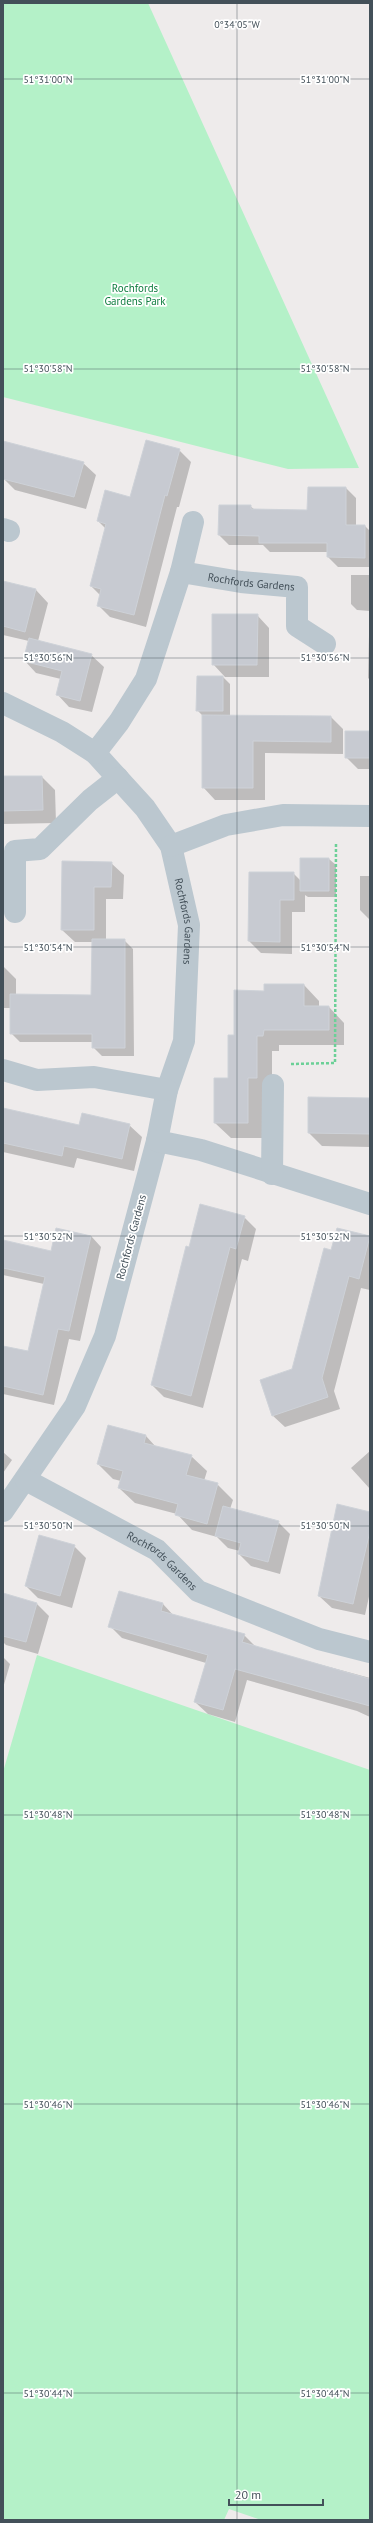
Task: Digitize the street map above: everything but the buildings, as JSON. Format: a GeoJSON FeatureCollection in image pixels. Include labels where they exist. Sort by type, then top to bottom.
{"type":"FeatureCollection","features":[{"type":"Feature","properties":{"kind":"street"},"geometry":{"type":"LineString","coordinates":[[95,753],[146,680],[181,572],[193,522]]}},
{"type":"Feature","properties":{"kind":"street","name":"Rochfords Gardens"},"geometry":{"type":"LineString","coordinates":[[181,572],[241,582],[297,587],[297,626],[326,644]]}},
{"type":"Feature","properties":{"kind":"street","name":"Rochfords Gardens"},"geometry":{"type":"LineString","coordinates":[[3,703],[62,732],[95,753],[145,808],[171,846],[189,925],[184,1041],[167,1090],[157,1141],[105,1336],[75,1406],[26,1480],[3,1511]]}},
{"type":"Feature","properties":{"kind":"street"},"geometry":{"type":"LineString","coordinates":[[15,912],[15,851],[40,849],[90,800],[118,778]]}},
{"type":"Feature","properties":{"kind":"street"},"geometry":{"type":"LineString","coordinates":[[171,846],[226,825],[283,815],[370,816]]}},
{"type":"Feature","properties":{"kind":"street"},"geometry":{"type":"LineString","coordinates":[[3,1070],[37,1080],[94,1077],[167,1090]]}},
{"type":"Feature","properties":{"kind":"street"},"geometry":{"type":"LineString","coordinates":[[272,1174],[273,1085]]}},
{"type":"Feature","properties":{"kind":"street"},"geometry":{"type":"LineString","coordinates":[[157,1141],[201,1150],[272,1174],[370,1204]]}},
{"type":"Feature","properties":{"kind":"street","name":"Rochfords Gardens"},"geometry":{"type":"LineString","coordinates":[[26,1480],[157,1550],[198,1591],[319,1638],[370,1652]]}},
{"type":"Feature","properties":{"kind":"path"},"geometry":{"type":"LineString","coordinates":[[273,1085],[285,1064],[335,1063],[336,816]]}},
{"type":"Feature","properties":{"kind":"green space","name":"Rochfords Gardens Park"},"geometry":{"type":"Polygon","coordinates":[[[3,3],[148,3],[359,468],[288,469],[3,397],[3,3]]]}},
{"type":"Feature","properties":{"kind":"green space"},"geometry":{"type":"Polygon","coordinates":[[[37,1655],[370,1770],[370,2520],[261,2520],[229,2509],[224,2520],[3,2520],[3,1772],[37,1655]]]}}]}
